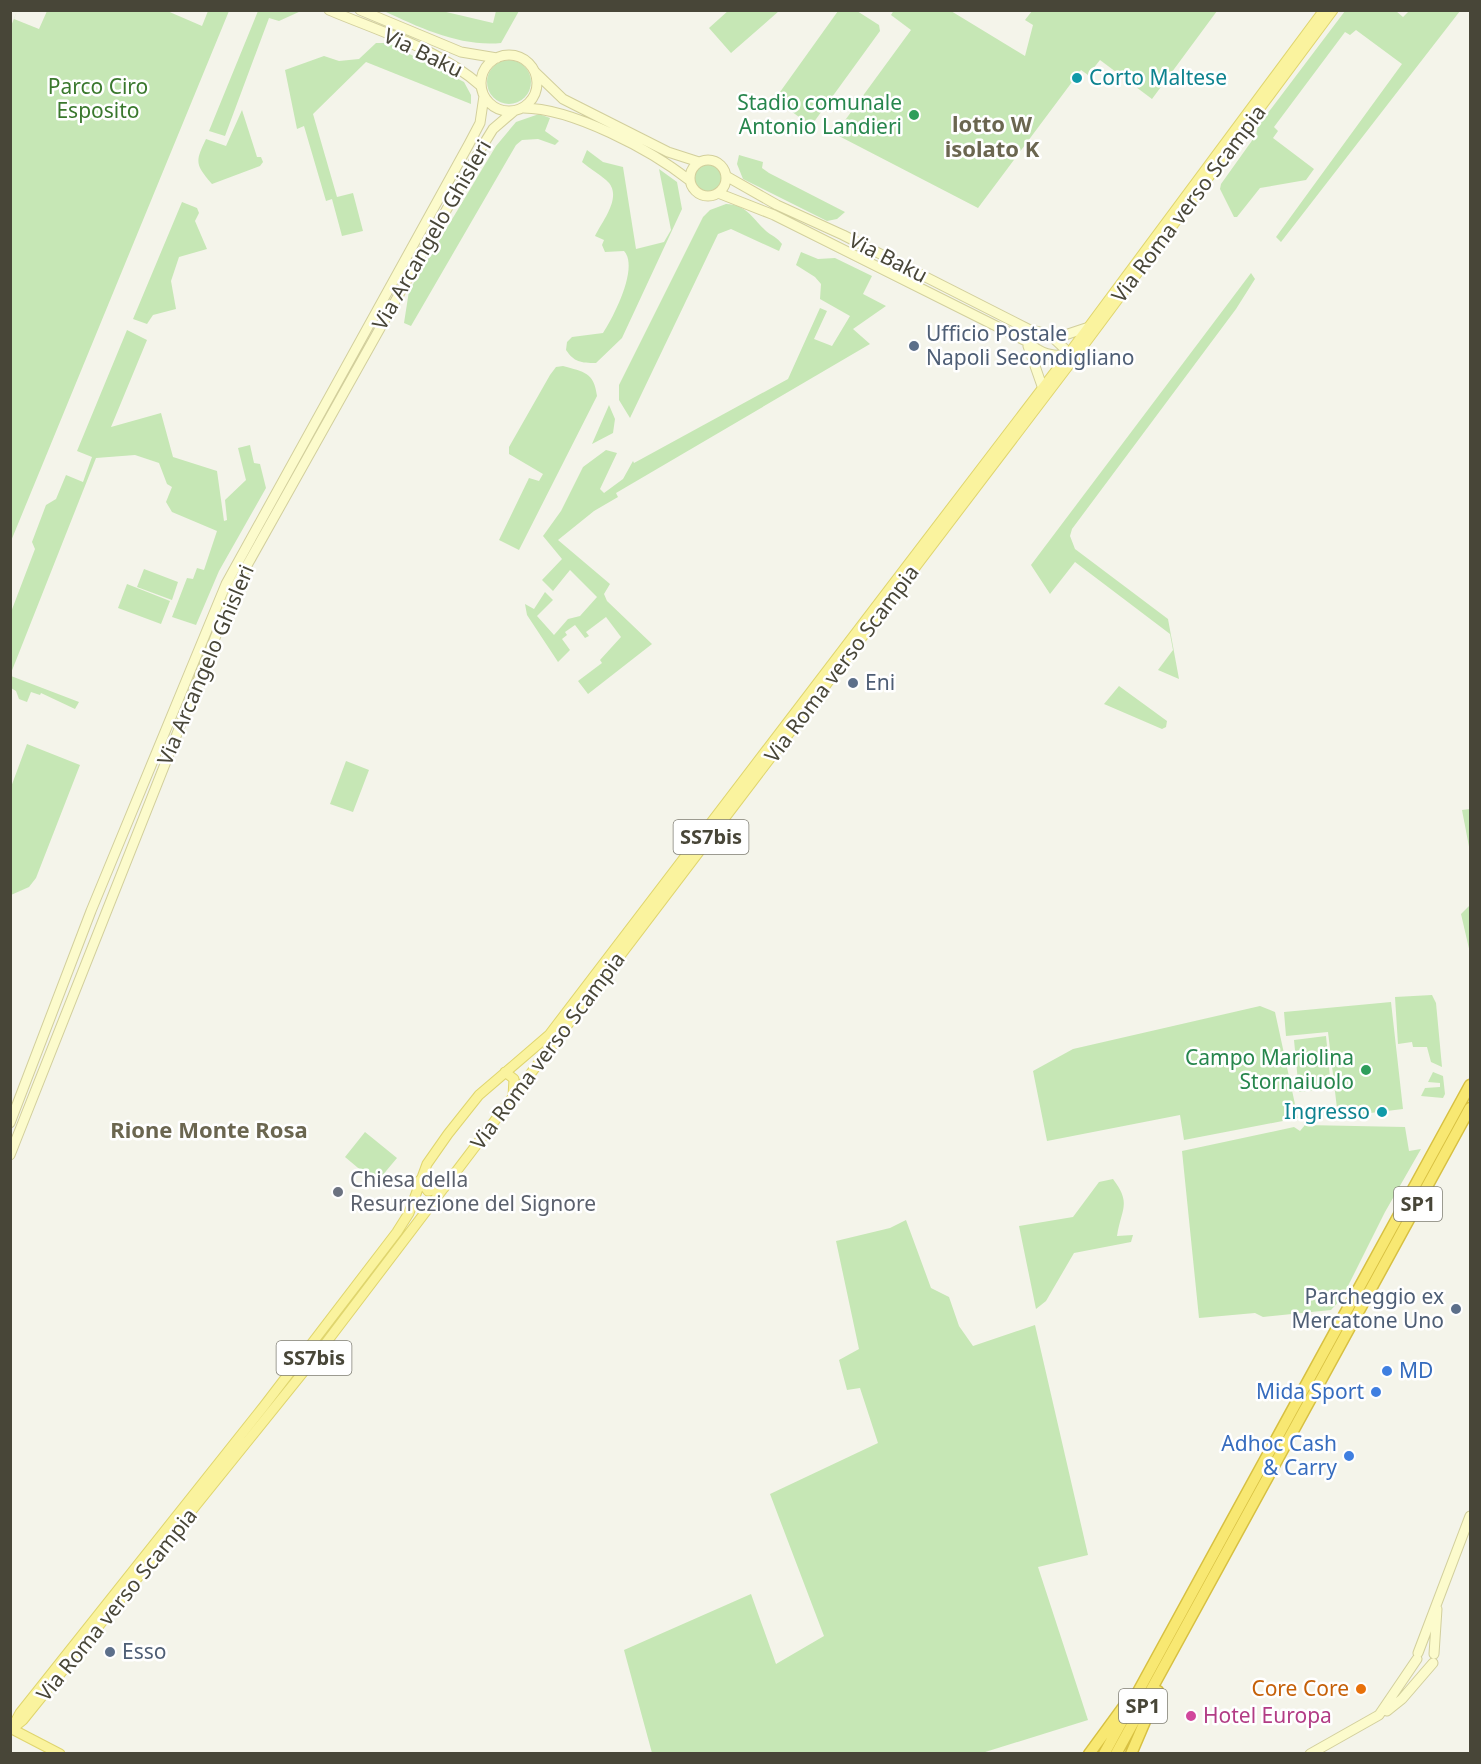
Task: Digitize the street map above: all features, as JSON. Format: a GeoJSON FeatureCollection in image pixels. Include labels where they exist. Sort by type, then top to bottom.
{"type":"FeatureCollection","features":[{"type":"Feature","properties":{"kind":"highway","name":"SP1"},"geometry":{"type":"LineString","coordinates":[[1147,1676],[1470,1085]]}},
{"type":"Feature","properties":{"kind":"highway","name":"SP1"},"geometry":{"type":"LineString","coordinates":[[1116,1754],[1470,1108]]}},
{"type":"Feature","properties":{"kind":"highway"},"geometry":{"type":"LineString","coordinates":[[1131,1754],[1170,1659]]}},
{"type":"Feature","properties":{"kind":"highway"},"geometry":{"type":"LineString","coordinates":[[1089,1754],[1147,1676]]}},
{"type":"Feature","properties":{"kind":"highway"},"geometry":{"type":"LineString","coordinates":[[1104,1754],[1147,1676]]}},
{"type":"Feature","properties":{"kind":"main road","name":"Via Baku"},"geometry":{"type":"LineString","coordinates":[[329,10],[438,56],[464,71],[481,86]]}},
{"type":"Feature","properties":{"kind":"main road","name":"Via Baku"},"geometry":{"type":"LineString","coordinates":[[360,10],[461,52],[497,58]]}},
{"type":"Feature","properties":{"kind":"main road","name":"Via Roma verso Scampia"},"geometry":{"type":"LineString","coordinates":[[11,1729],[20,1713],[132,1572],[268,1409],[513,1098],[1042,386],[1071,359],[1086,328],[1324,10]]}},
{"type":"Feature","properties":{"kind":"main road","name":"Via Roma verso Scampia"},"geometry":{"type":"LineString","coordinates":[[11,1729],[23,1720],[182,1525],[268,1409],[410,1213],[427,1164],[466,1111],[479,1095],[549,1035],[1071,359],[1333,10]]}},
{"type":"Feature","properties":{"kind":"main road"},"geometry":{"type":"LineString","coordinates":[[510,55],[520,57],[529,63],[535,72],[563,99],[668,152],[699,162],[716,161],[721,165],[726,176],[723,187],[718,193],[709,196],[699,194],[689,180],[667,162],[559,112],[494,107],[484,96],[481,86],[484,71],[497,58],[510,55]]}},
{"type":"Feature","properties":{"kind":"main road"},"geometry":{"type":"LineString","coordinates":[[518,109],[533,98],[537,87],[535,72]]}},
{"type":"Feature","properties":{"kind":"main road","name":"Via Arcangelo Ghisleri"},"geometry":{"type":"LineString","coordinates":[[10,1123],[91,911],[226,584],[469,144],[480,123],[484,96]]}},
{"type":"Feature","properties":{"kind":"main road","name":"Via Arcangelo Ghisleri"},"geometry":{"type":"LineString","coordinates":[[10,1155],[236,585],[480,150],[493,129],[518,109]]}},
{"type":"Feature","properties":{"kind":"main road"},"geometry":{"type":"LineString","coordinates":[[689,180],[691,170],[699,162]]}},
{"type":"Feature","properties":{"kind":"main road","name":"Via Baku"},"geometry":{"type":"LineString","coordinates":[[726,176],[777,205],[1028,329],[1052,336],[1069,335],[1086,328]]}},
{"type":"Feature","properties":{"kind":"main road","name":"Via Baku"},"geometry":{"type":"LineString","coordinates":[[718,193],[774,215],[1026,341],[1038,352],[1071,359]]}},
{"type":"Feature","properties":{"kind":"main road"},"geometry":{"type":"LineString","coordinates":[[1052,336],[1061,344],[1071,359]]}},
{"type":"Feature","properties":{"kind":"main road"},"geometry":{"type":"LineString","coordinates":[[1026,341],[1042,386]]}},
{"type":"Feature","properties":{"kind":"main road"},"geometry":{"type":"LineString","coordinates":[[505,1072],[514,1079],[513,1098]]}},
{"type":"Feature","properties":{"kind":"main road"},"geometry":{"type":"LineString","coordinates":[[420,1180],[428,1191],[444,1188]]}},
{"type":"Feature","properties":{"kind":"main road"},"geometry":{"type":"LineString","coordinates":[[1417,1656],[1470,1516]]}},
{"type":"Feature","properties":{"kind":"main road"},"geometry":{"type":"LineString","coordinates":[[1310,1754],[1379,1715],[1402,1699],[1434,1659],[1438,1598]]}},
{"type":"Feature","properties":{"kind":"main road"},"geometry":{"type":"LineString","coordinates":[[1379,1715],[1417,1656],[1425,1648],[1434,1659]]}},
{"type":"Feature","properties":{"kind":"main road"},"geometry":{"type":"LineString","coordinates":[[1417,1656],[1425,1666],[1434,1659]]}},
{"type":"Feature","properties":{"kind":"main road"},"geometry":{"type":"LineString","coordinates":[[11,1729],[60,1754]]}},
{"type":"Feature","properties":{"kind":"green space","name":"Parco Ciro Esposito"},"geometry":{"type":"Polygon","coordinates":[[[165,10],[202,26],[208,11],[229,11],[11,541],[11,26],[17,11],[14,19],[39,29],[47,11],[165,10]]]}},
{"type":"Feature","properties":{"kind":"green space"},"geometry":{"type":"Polygon","coordinates":[[[729,10],[779,11],[731,53],[709,28],[729,10]]]}},
{"type":"Feature","properties":{"kind":"green space"},"geometry":{"type":"Polygon","coordinates":[[[894,10],[951,11],[1025,56],[1033,25],[1025,20],[1032,11],[1217,11],[1152,99],[1100,60],[1088,75],[1081,70],[978,208],[835,134],[911,30],[891,15],[894,10]]]}},
{"type":"Feature","properties":{"kind":"green space"},"geometry":{"type":"Polygon","coordinates":[[[258,11],[301,11],[279,21],[269,18],[225,136],[209,131],[258,11]]]}},
{"type":"Feature","properties":{"kind":"green space"},"geometry":{"type":"Polygon","coordinates":[[[384,11],[442,11],[493,23],[496,11],[519,11],[501,43],[486,43],[441,35],[384,11]]]}},
{"type":"Feature","properties":{"kind":"green space"},"geometry":{"type":"Polygon","coordinates":[[[838,11],[857,11],[879,25],[880,31],[811,126],[775,99],[838,11]]]}},
{"type":"Feature","properties":{"kind":"green space"},"geometry":{"type":"Polygon","coordinates":[[[1345,11],[1396,11],[1403,17],[1409,11],[1460,11],[1281,242],[1276,237],[1402,64],[1356,30],[1350,35],[1345,32],[1274,127],[1278,131],[1273,138],[1314,169],[1306,180],[1260,188],[1237,217],[1234,217],[1220,189],[1221,184],[1256,135],[1258,126],[1345,11]]]}},
{"type":"Feature","properties":{"kind":"green space"},"geometry":{"type":"Polygon","coordinates":[[[376,43],[388,43],[464,82],[471,95],[471,104],[366,62],[313,114],[337,197],[353,193],[363,231],[342,236],[332,199],[326,201],[304,126],[297,129],[285,70],[324,56],[339,61],[359,59],[376,43]]]}},
{"type":"Feature","properties":{"kind":"green space"},"geometry":{"type":"Polygon","coordinates":[[[509,60],[524,67],[531,82],[524,97],[509,104],[494,97],[487,82],[494,67],[509,60]]]}},
{"type":"Feature","properties":{"kind":"green space"},"geometry":{"type":"Polygon","coordinates":[[[242,110],[257,157],[261,157],[263,162],[260,166],[212,184],[198,163],[202,147],[206,139],[226,146],[242,110]]]}},
{"type":"Feature","properties":{"kind":"green space"},"geometry":{"type":"Polygon","coordinates":[[[539,114],[550,118],[545,131],[559,141],[555,145],[538,139],[522,140],[516,145],[411,326],[404,323],[409,291],[496,146],[516,122],[539,114]]]}},
{"type":"Feature","properties":{"kind":"green space"},"geometry":{"type":"Polygon","coordinates":[[[587,150],[603,162],[623,167],[636,249],[664,242],[671,230],[659,169],[677,182],[682,209],[622,338],[596,363],[575,359],[566,350],[567,342],[572,337],[603,333],[623,292],[629,268],[628,258],[624,251],[605,252],[602,245],[604,240],[595,236],[610,208],[613,193],[606,180],[582,162],[587,150]]]}},
{"type":"Feature","properties":{"kind":"green space"},"geometry":{"type":"Polygon","coordinates":[[[739,155],[763,162],[762,168],[769,173],[845,212],[837,219],[827,221],[743,179],[737,164],[739,155]]]}},
{"type":"Feature","properties":{"kind":"green space"},"geometry":{"type":"Polygon","coordinates":[[[708,164],[718,168],[722,178],[718,188],[708,192],[698,188],[694,178],[698,168],[708,164]]]}},
{"type":"Feature","properties":{"kind":"green space"},"geometry":{"type":"Polygon","coordinates":[[[182,202],[197,208],[199,213],[195,221],[207,249],[179,257],[171,281],[176,309],[153,315],[147,324],[133,319],[182,202]]]}},
{"type":"Feature","properties":{"kind":"green space"},"geometry":{"type":"Polygon","coordinates":[[[726,204],[739,207],[749,213],[782,244],[779,251],[731,229],[718,234],[630,418],[619,400],[619,385],[703,217],[710,210],[726,204]]]}},
{"type":"Feature","properties":{"kind":"green space"},"geometry":{"type":"Polygon","coordinates":[[[801,252],[818,259],[835,258],[872,276],[863,294],[886,306],[853,329],[870,344],[616,493],[618,497],[594,511],[558,540],[610,584],[604,594],[607,601],[652,644],[588,694],[578,681],[602,663],[600,660],[621,637],[606,617],[586,632],[589,636],[585,638],[575,625],[565,632],[567,635],[562,639],[570,650],[558,662],[527,615],[525,604],[534,609],[545,592],[553,600],[537,616],[554,635],[568,619],[580,616],[597,597],[570,570],[553,591],[542,580],[562,559],[543,536],[561,511],[583,467],[606,450],[617,453],[600,489],[604,493],[623,479],[633,461],[634,463],[788,379],[820,308],[827,311],[814,339],[832,346],[850,316],[820,299],[821,284],[815,277],[796,265],[801,252]]]}},
{"type":"Feature","properties":{"kind":"green space"},"geometry":{"type":"Polygon","coordinates":[[[1251,273],[1255,279],[1236,309],[1072,529],[1070,536],[1075,549],[1168,619],[1179,679],[1158,670],[1173,650],[1170,634],[1075,562],[1050,594],[1031,565],[1251,273]]]}},
{"type":"Feature","properties":{"kind":"green space"},"geometry":{"type":"Polygon","coordinates":[[[127,330],[147,340],[111,427],[161,413],[173,457],[217,471],[224,521],[227,520],[225,500],[246,480],[238,448],[250,445],[254,463],[260,464],[266,488],[219,571],[196,625],[172,617],[187,578],[193,579],[197,568],[204,570],[217,531],[172,512],[166,502],[172,487],[167,484],[159,463],[135,455],[96,458],[11,673],[11,612],[35,549],[32,542],[46,505],[56,499],[66,475],[83,482],[92,457],[77,451],[127,330]]]}},
{"type":"Feature","properties":{"kind":"green space"},"geometry":{"type":"Polygon","coordinates":[[[563,366],[587,374],[596,388],[597,396],[519,550],[499,540],[529,478],[539,481],[543,474],[509,454],[509,447],[550,375],[556,367],[563,366]]]}},
{"type":"Feature","properties":{"kind":"green space"},"geometry":{"type":"Polygon","coordinates":[[[609,405],[615,419],[613,433],[592,444],[609,405]]]}},
{"type":"Feature","properties":{"kind":"green space"},"geometry":{"type":"Polygon","coordinates":[[[144,569],[178,582],[172,600],[137,587],[144,569]]]}},
{"type":"Feature","properties":{"kind":"green space"},"geometry":{"type":"Polygon","coordinates":[[[127,584],[170,601],[161,624],[118,608],[127,584]]]}},
{"type":"Feature","properties":{"kind":"green space"},"geometry":{"type":"Polygon","coordinates":[[[10,676],[79,702],[75,709],[41,693],[40,695],[31,692],[27,702],[19,699],[16,691],[11,688],[10,676]]]}},
{"type":"Feature","properties":{"kind":"green space"},"geometry":{"type":"Polygon","coordinates":[[[1119,686],[1167,721],[1166,727],[1162,729],[1104,704],[1119,686]]]}},
{"type":"Feature","properties":{"kind":"green space"},"geometry":{"type":"Polygon","coordinates":[[[27,744],[80,765],[36,878],[29,887],[11,895],[11,787],[27,744]]]}},
{"type":"Feature","properties":{"kind":"green space"},"geometry":{"type":"Polygon","coordinates":[[[346,761],[369,770],[353,812],[330,804],[346,761]]]}},
{"type":"Feature","properties":{"kind":"green space"},"geometry":{"type":"Polygon","coordinates":[[[1470,809],[1470,852],[1462,810],[1470,809]]]}},
{"type":"Feature","properties":{"kind":"green space"},"geometry":{"type":"Polygon","coordinates":[[[1470,905],[1470,953],[1461,914],[1470,905]]]}},
{"type":"Feature","properties":{"kind":"green space"},"geometry":{"type":"Polygon","coordinates":[[[1432,995],[1436,1003],[1442,1067],[1431,1062],[1427,1047],[1413,1047],[1412,1042],[1398,1044],[1395,997],[1432,995]]]}},
{"type":"Feature","properties":{"kind":"green space","name":"Campo Mariolina Stornaiuolo"},"geometry":{"type":"Polygon","coordinates":[[[1391,1002],[1403,1109],[1338,1117],[1328,1032],[1286,1036],[1284,1012],[1391,1002]]]}},
{"type":"Feature","properties":{"kind":"green space"},"geometry":{"type":"Polygon","coordinates":[[[1260,1006],[1275,1012],[1298,1118],[1184,1140],[1180,1115],[1047,1141],[1033,1071],[1073,1049],[1260,1006]]]}},
{"type":"Feature","properties":{"kind":"green space"},"geometry":{"type":"Polygon","coordinates":[[[1326,1036],[1331,1088],[1299,1092],[1294,1040],[1326,1036]]]}},
{"type":"Feature","properties":{"kind":"green space"},"geometry":{"type":"Polygon","coordinates":[[[1433,1072],[1443,1076],[1445,1094],[1443,1098],[1421,1096],[1425,1088],[1440,1087],[1440,1083],[1428,1082],[1433,1072]]]}},
{"type":"Feature","properties":{"kind":"green space"},"geometry":{"type":"Polygon","coordinates":[[[1305,1125],[1405,1127],[1409,1151],[1421,1149],[1385,1212],[1342,1298],[1331,1310],[1263,1317],[1255,1313],[1199,1318],[1182,1151],[1294,1127],[1300,1131],[1305,1125]]]}},
{"type":"Feature","properties":{"kind":"green space"},"geometry":{"type":"Polygon","coordinates":[[[365,1132],[397,1158],[376,1183],[345,1157],[365,1132]]]}},
{"type":"Feature","properties":{"kind":"green space"},"geometry":{"type":"Polygon","coordinates":[[[1113,1179],[1124,1201],[1117,1236],[1133,1235],[1131,1242],[1074,1253],[1046,1301],[1036,1309],[1019,1226],[1073,1217],[1099,1182],[1113,1179]]]}},
{"type":"Feature","properties":{"kind":"green space"},"geometry":{"type":"Polygon","coordinates":[[[906,1220],[931,1288],[949,1297],[959,1326],[973,1346],[1035,1325],[1088,1555],[1038,1567],[1088,1720],[982,1753],[652,1753],[624,1650],[751,1594],[776,1664],[824,1636],[770,1494],[878,1443],[860,1388],[847,1390],[839,1360],[859,1349],[836,1241],[890,1228],[906,1220]]]}},
{"type":"Feature","properties":{"kind":"place","name":"Corto Maltese"},"geometry":{"type":"Point","coordinates":[1077,78]}},
{"type":"Feature","properties":{"kind":"place","name":"Stadio comunale Antonio Landieri"},"geometry":{"type":"Point","coordinates":[914,115]}},
{"type":"Feature","properties":{"kind":"place","name":"Ufficio Postale Napoli Secondigliano"},"geometry":{"type":"Point","coordinates":[914,346]}},
{"type":"Feature","properties":{"kind":"place","name":"Eni"},"geometry":{"type":"Point","coordinates":[853,683]}},
{"type":"Feature","properties":{"kind":"place","name":"Campo Mariolina Stornaiuolo"},"geometry":{"type":"Point","coordinates":[1366,1070]}},
{"type":"Feature","properties":{"kind":"place","name":"Ingresso"},"geometry":{"type":"Point","coordinates":[1382,1112]}},
{"type":"Feature","properties":{"kind":"place","name":"Chiesa della Resurrezione del Signore"},"geometry":{"type":"Point","coordinates":[338,1192]}},
{"type":"Feature","properties":{"kind":"place","name":"Parcheggio ex Mercatone Uno"},"geometry":{"type":"Point","coordinates":[1456,1309]}},
{"type":"Feature","properties":{"kind":"place","name":"MD"},"geometry":{"type":"Point","coordinates":[1387,1371]}},
{"type":"Feature","properties":{"kind":"place","name":"Mida Sport"},"geometry":{"type":"Point","coordinates":[1376,1392]}},
{"type":"Feature","properties":{"kind":"place","name":"Adhoc Cash & Carry"},"geometry":{"type":"Point","coordinates":[1349,1456]}},
{"type":"Feature","properties":{"kind":"place","name":"Esso"},"geometry":{"type":"Point","coordinates":[110,1652]}},
{"type":"Feature","properties":{"kind":"place","name":"Core Core"},"geometry":{"type":"Point","coordinates":[1361,1689]}},
{"type":"Feature","properties":{"kind":"place","name":"Hotel Europa"},"geometry":{"type":"Point","coordinates":[1191,1716]}},
{"type":"Feature","properties":{"kind":"district","name":"lotto W isolato K"},"geometry":{"type":"Point","coordinates":[992,136]}},
{"type":"Feature","properties":{"kind":"district","name":"Rione Monte Rosa"},"geometry":{"type":"Point","coordinates":[209,1130]}}]}
